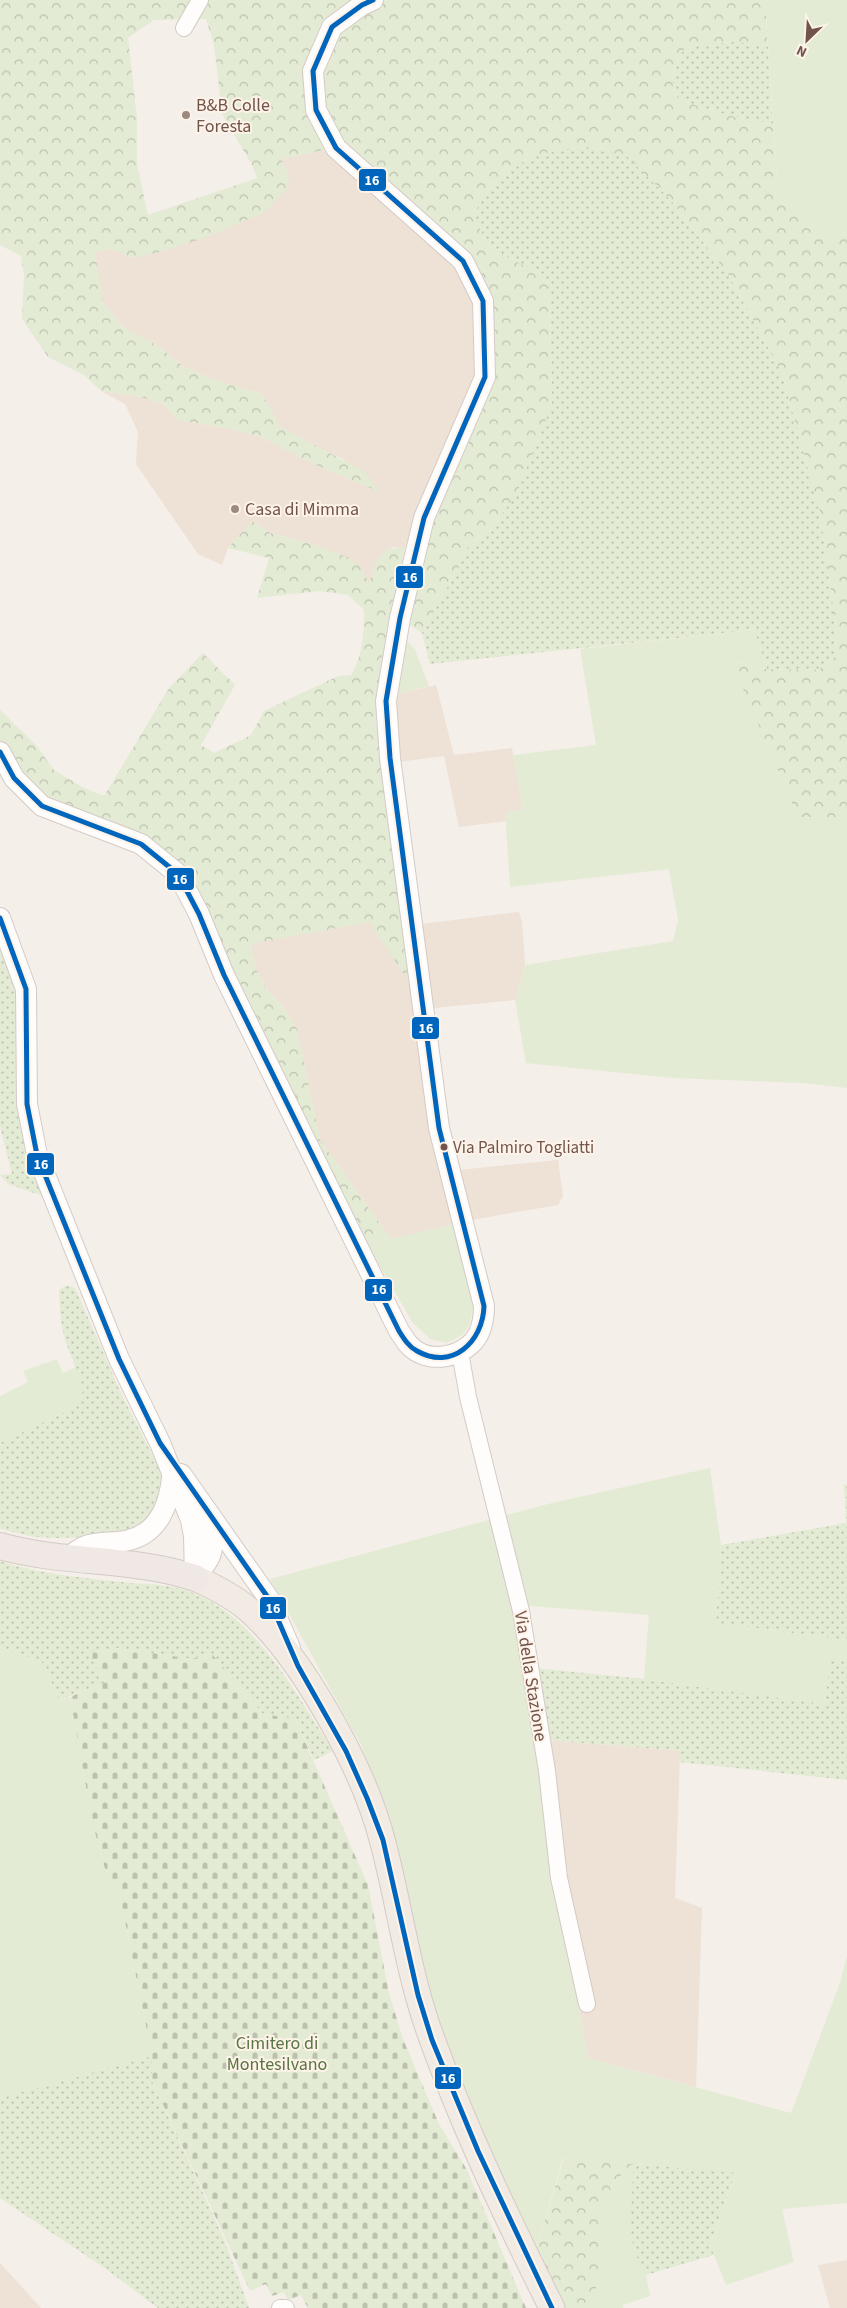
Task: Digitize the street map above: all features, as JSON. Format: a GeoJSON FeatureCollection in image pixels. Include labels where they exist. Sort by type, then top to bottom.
{"type":"FeatureCollection","features":[{"type":"Feature","properties":{"kind":"highway"},"geometry":{"type":"LineString","coordinates":[[0,1546],[67,1558],[161,1570],[195,1578]]}},
{"type":"Feature","properties":{"kind":"main road"},"geometry":{"type":"LineString","coordinates":[[195,1578],[217,1588],[249,1610],[298,1666],[346,1751],[367,1798],[382,1840],[418,1995],[432,2040],[478,2151],[552,2308]]}},
{"type":"Feature","properties":{"kind":"street"},"geometry":{"type":"LineString","coordinates":[[184,28],[200,0]]}},
{"type":"Feature","properties":{"kind":"street"},"geometry":{"type":"LineString","coordinates":[[0,752],[14,778],[42,806],[141,844],[178,874],[199,914],[224,975],[409,1346],[420,1353],[441,1357],[460,1352],[470,1345],[478,1334],[484,1320],[484,1306],[439,1128],[390,758],[386,701],[406,586],[424,518],[485,378],[483,301],[463,261],[336,148],[316,110],[313,71],[332,28],[362,4],[373,0]]}},
{"type":"Feature","properties":{"kind":"street"},"geometry":{"type":"LineString","coordinates":[[0,918],[26,989],[27,1104],[37,1155],[120,1359],[160,1443],[172,1478],[191,1520],[194,1536],[195,1578]]}},
{"type":"Feature","properties":{"kind":"street","name":"Via della Stazione"},"geometry":{"type":"LineString","coordinates":[[460,1352],[468,1397],[521,1611],[547,1771],[560,1878],[588,2004]]}},
{"type":"Feature","properties":{"kind":"street"},"geometry":{"type":"LineString","coordinates":[[160,1443],[269,1599],[298,1666]]}},
{"type":"Feature","properties":{"kind":"street"},"geometry":{"type":"LineString","coordinates":[[67,1558],[84,1547],[97,1543],[128,1541],[148,1530],[165,1508],[172,1478]]}},
{"type":"Feature","properties":{"kind":"street"},"geometry":{"type":"LineString","coordinates":[[191,1489],[210,1531],[214,1546],[212,1554],[195,1578]]}},
{"type":"Feature","properties":{"kind":"street"},"geometry":{"type":"LineString","coordinates":[[280,2308],[286,2308]]}},
{"type":"Feature","properties":{"kind":"shaded area"},"geometry":{"type":"Polygon","coordinates":[[[324,150],[447,257],[472,297],[475,379],[419,504],[405,548],[392,547],[369,585],[319,546],[270,533],[252,521],[228,548],[222,565],[198,554],[136,464],[138,432],[125,404],[101,391],[141,397],[163,404],[178,420],[232,429],[261,437],[316,465],[378,491],[343,459],[304,441],[280,427],[262,394],[212,379],[184,367],[158,346],[123,327],[103,302],[99,283],[95,252],[111,249],[132,258],[289,176],[281,159],[324,150]]]}},
{"type":"Feature","properties":{"kind":"shaded area"},"geometry":{"type":"Polygon","coordinates":[[[436,685],[454,755],[512,748],[523,810],[506,812],[506,821],[459,827],[444,756],[399,762],[393,695],[436,685]]]}},
{"type":"Feature","properties":{"kind":"shaded area"},"geometry":{"type":"Polygon","coordinates":[[[519,912],[522,921],[525,965],[515,1000],[434,1008],[447,1121],[459,1170],[558,1160],[563,1196],[558,1205],[471,1220],[391,1239],[320,1140],[297,1030],[283,1006],[268,991],[255,967],[251,943],[369,922],[422,924],[519,912]]]}},
{"type":"Feature","properties":{"kind":"shaded area"},"geometry":{"type":"Polygon","coordinates":[[[535,1739],[680,1751],[675,1898],[702,1908],[696,2087],[588,2058],[554,1874],[535,1739]]]}},
{"type":"Feature","properties":{"kind":"shaded area"},"geometry":{"type":"Polygon","coordinates":[[[847,2260],[847,2308],[830,2308],[818,2265],[847,2260]]]}},
{"type":"Feature","properties":{"kind":"shaded area"},"geometry":{"type":"Polygon","coordinates":[[[0,2263],[41,2308],[0,2308],[0,2263]]]}},
{"type":"Feature","properties":{"kind":"green space"},"geometry":{"type":"Polygon","coordinates":[[[0,0],[765,0],[768,47],[757,44],[726,42],[683,50],[675,67],[673,90],[675,96],[686,102],[722,114],[773,124],[778,195],[826,237],[847,234],[847,818],[798,817],[730,661],[767,669],[818,670],[835,657],[836,626],[820,513],[782,373],[728,274],[670,199],[627,156],[587,147],[532,155],[484,192],[474,218],[489,246],[510,259],[545,275],[550,302],[552,404],[516,495],[492,528],[466,549],[459,566],[422,633],[410,625],[428,520],[488,378],[487,300],[335,142],[324,150],[281,159],[289,176],[287,189],[263,213],[204,238],[160,252],[132,258],[111,249],[95,252],[103,302],[123,327],[158,346],[184,367],[212,379],[262,394],[280,427],[364,471],[380,492],[316,465],[261,437],[232,429],[178,420],[163,404],[141,397],[101,391],[84,375],[48,357],[22,319],[24,276],[21,256],[0,245],[0,0]],[[206,19],[154,20],[128,38],[137,119],[137,164],[148,215],[257,178],[252,165],[222,114],[214,45],[206,19]]]}},
{"type":"Feature","properties":{"kind":"green space"},"geometry":{"type":"Polygon","coordinates":[[[765,0],[847,0],[847,234],[826,237],[778,195],[765,0]]]}},
{"type":"Feature","properties":{"kind":"green space"},"geometry":{"type":"Polygon","coordinates":[[[753,43],[768,47],[773,124],[710,110],[675,96],[673,78],[683,50],[701,44],[753,43]]]}},
{"type":"Feature","properties":{"kind":"green space"},"geometry":{"type":"Polygon","coordinates":[[[587,147],[627,156],[670,199],[728,274],[782,373],[820,513],[836,626],[835,657],[818,670],[767,669],[754,630],[430,664],[422,633],[459,566],[466,549],[492,528],[552,404],[550,302],[545,275],[510,259],[489,246],[474,218],[484,192],[532,155],[587,147]]]}},
{"type":"Feature","properties":{"kind":"green space"},"geometry":{"type":"Polygon","coordinates":[[[252,521],[270,533],[319,546],[347,557],[361,567],[369,584],[376,562],[384,553],[396,548],[405,548],[386,634],[376,722],[417,994],[369,922],[251,944],[255,967],[268,991],[283,1006],[297,1029],[320,1140],[391,1239],[366,1242],[182,873],[45,803],[0,746],[0,710],[36,745],[54,770],[82,787],[104,796],[169,688],[203,653],[235,685],[201,745],[214,753],[251,735],[264,711],[338,676],[351,675],[360,652],[364,610],[348,595],[320,591],[257,598],[269,558],[228,548],[252,521]]]}},
{"type":"Feature","properties":{"kind":"green space"},"geometry":{"type":"Polygon","coordinates":[[[754,630],[767,669],[731,661],[798,817],[847,818],[847,1088],[803,1083],[672,1078],[526,1063],[515,1000],[525,965],[673,941],[678,920],[669,869],[510,887],[505,812],[523,810],[513,755],[596,745],[580,649],[754,630]]]}},
{"type":"Feature","properties":{"kind":"green space"},"geometry":{"type":"Polygon","coordinates":[[[402,635],[415,650],[429,686],[393,695],[402,635]]]}},
{"type":"Feature","properties":{"kind":"green space"},"geometry":{"type":"Polygon","coordinates":[[[0,934],[15,976],[49,1198],[8,1184],[0,1175],[12,1174],[0,1126],[0,934]]]}},
{"type":"Feature","properties":{"kind":"green space"},"geometry":{"type":"Polygon","coordinates":[[[454,1224],[474,1305],[469,1326],[462,1335],[446,1343],[430,1339],[413,1323],[366,1242],[391,1239],[454,1224]]]}},
{"type":"Feature","properties":{"kind":"green space"},"geometry":{"type":"Polygon","coordinates":[[[66,1285],[75,1288],[120,1391],[163,1476],[165,1493],[146,1526],[114,1536],[34,1537],[0,1529],[0,1443],[81,1404],[81,1385],[64,1336],[61,1319],[59,1290],[66,1285]]]}},
{"type":"Feature","properties":{"kind":"green space"},"geometry":{"type":"Polygon","coordinates":[[[57,1359],[63,1373],[76,1367],[83,1388],[81,1404],[0,1443],[0,1396],[28,1382],[23,1371],[57,1359]]]}},
{"type":"Feature","properties":{"kind":"green space"},"geometry":{"type":"Polygon","coordinates":[[[710,1468],[721,1545],[716,1623],[847,1640],[847,1660],[830,1659],[825,1704],[644,1679],[649,1615],[517,1605],[554,1874],[588,2058],[791,2113],[840,1983],[847,1956],[847,2203],[782,2209],[794,2262],[726,2285],[710,2245],[736,2173],[634,2164],[630,2225],[634,2251],[646,2275],[650,2296],[623,2305],[623,2308],[585,2308],[593,2297],[598,2281],[598,2262],[601,2248],[598,2223],[603,2206],[613,2183],[633,2164],[563,2158],[535,2252],[430,2014],[385,1815],[362,1747],[270,1579],[552,1503],[710,1468]]]}},
{"type":"Feature","properties":{"kind":"green space"},"geometry":{"type":"Polygon","coordinates":[[[844,1484],[847,1485],[847,1640],[716,1623],[721,1545],[846,1523],[844,1484]]]}},
{"type":"Feature","properties":{"kind":"green space"},"geometry":{"type":"Polygon","coordinates":[[[0,1561],[32,1570],[65,1575],[168,1586],[200,1596],[225,1611],[247,1630],[267,1652],[333,1751],[314,1760],[295,1719],[263,1714],[211,1653],[192,1659],[117,1648],[89,1653],[105,1683],[59,1700],[43,1663],[0,1647],[0,1561]]]}},
{"type":"Feature","properties":{"kind":"green space"},"geometry":{"type":"Polygon","coordinates":[[[0,1647],[43,1663],[59,1700],[70,1697],[92,1822],[106,1873],[118,1887],[152,2056],[0,2098],[0,1647]]]}},
{"type":"Feature","properties":{"kind":"green space","name":"Cimitero di Montesilvano"},"geometry":{"type":"Polygon","coordinates":[[[117,1648],[192,1659],[211,1653],[263,1714],[295,1719],[368,1885],[389,1993],[403,2039],[439,2124],[467,2170],[526,2308],[308,2308],[301,2295],[288,2300],[284,2292],[272,2296],[266,2284],[250,2291],[152,2081],[152,2056],[118,1887],[106,1873],[92,1822],[70,1697],[105,1682],[88,1653],[117,1648]]]}},
{"type":"Feature","properties":{"kind":"green space"},"geometry":{"type":"Polygon","coordinates":[[[830,1658],[847,1660],[847,1780],[679,1762],[680,1751],[535,1739],[525,1667],[644,1679],[825,1704],[830,1658]]]}},
{"type":"Feature","properties":{"kind":"green space"},"geometry":{"type":"Polygon","coordinates":[[[152,2056],[152,2081],[224,2239],[249,2308],[158,2308],[106,2269],[0,2198],[0,2098],[152,2056]]]}},
{"type":"Feature","properties":{"kind":"green space"},"geometry":{"type":"Polygon","coordinates":[[[564,2158],[634,2164],[613,2183],[598,2223],[601,2248],[598,2262],[598,2281],[594,2297],[585,2308],[565,2308],[535,2252],[564,2158]]]}},
{"type":"Feature","properties":{"kind":"green space"},"geometry":{"type":"Polygon","coordinates":[[[634,2164],[736,2172],[710,2245],[714,2255],[646,2275],[639,2264],[631,2237],[630,2206],[634,2164]]]}},
{"type":"Feature","properties":{"kind":"transit line","name":"16"},"geometry":{"type":"LineString","coordinates":[[0,752],[14,778],[42,806],[141,844],[178,874],[199,914],[224,975],[399,1331],[412,1347],[430,1356],[442,1357],[453,1355],[463,1350],[478,1331],[484,1306],[439,1128],[390,758],[386,701],[400,618],[424,518],[485,377],[483,301],[463,261],[336,148],[316,110],[313,71],[332,27],[362,5],[373,0]]}},
{"type":"Feature","properties":{"kind":"transit line","name":"16"},"geometry":{"type":"LineString","coordinates":[[0,918],[26,989],[27,1104],[37,1155],[119,1359],[160,1443],[269,1599],[298,1666],[346,1751],[367,1798],[383,1840],[418,1995],[432,2040],[478,2151],[552,2308]]}},
{"type":"Feature","properties":{"kind":"place","name":"B&B Colle Foresta"},"geometry":{"type":"Point","coordinates":[186,115]}},
{"type":"Feature","properties":{"kind":"place","name":"Casa di Mimma"},"geometry":{"type":"Point","coordinates":[235,509]}},
{"type":"Feature","properties":{"kind":"place","name":"Via Palmiro Togliatti"},"geometry":{"type":"Point","coordinates":[444,1147]}}]}
